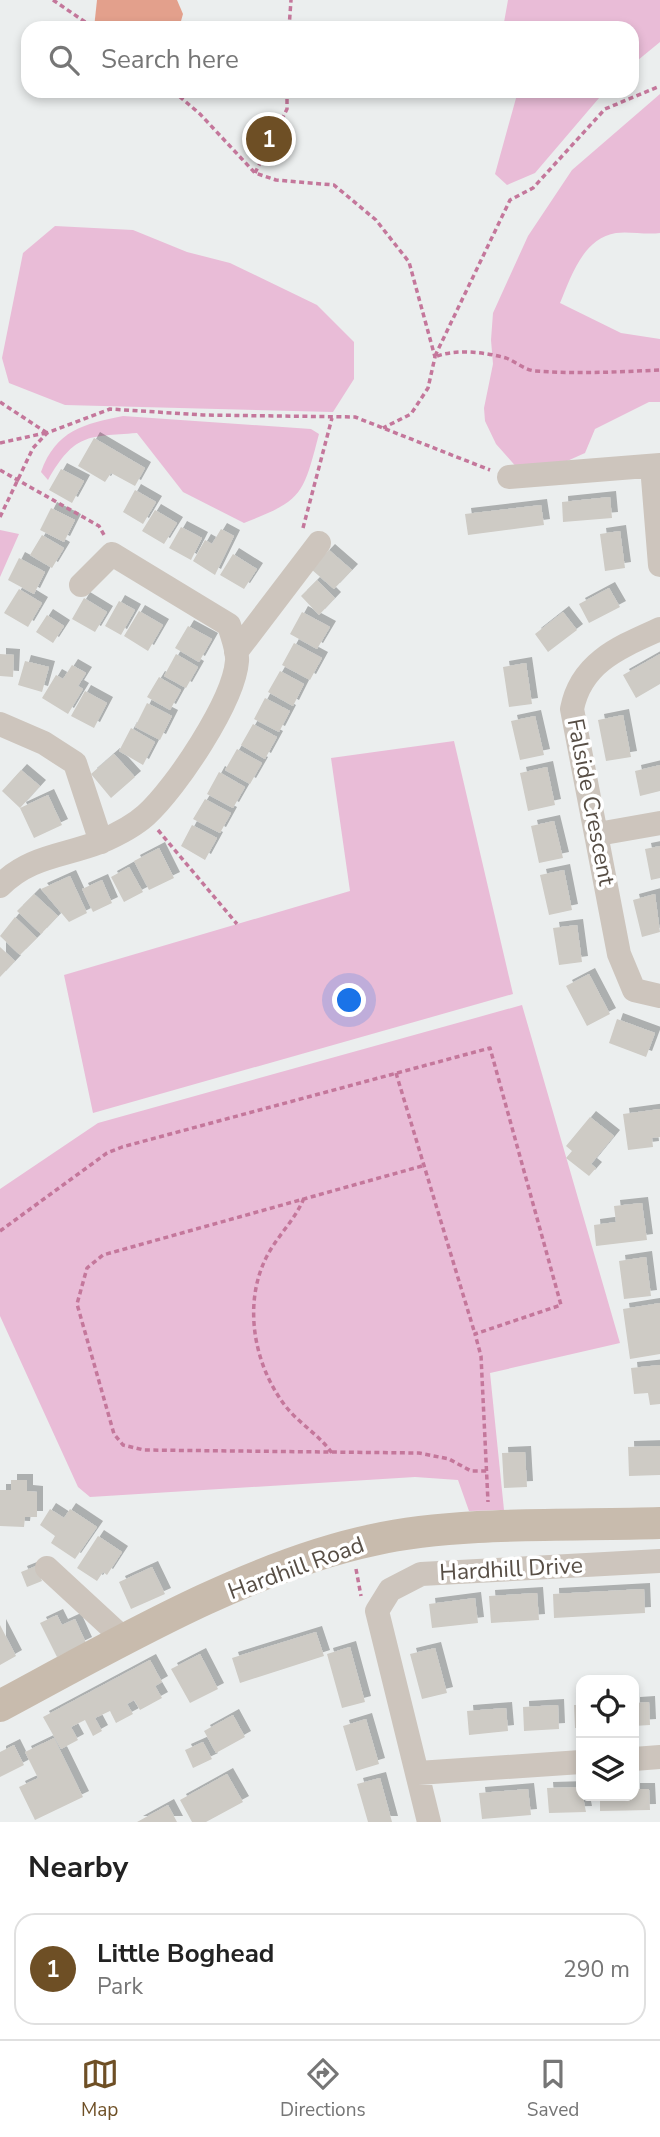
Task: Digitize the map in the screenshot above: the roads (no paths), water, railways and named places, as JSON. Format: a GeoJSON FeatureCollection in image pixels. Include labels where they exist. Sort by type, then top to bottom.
{"type":"FeatureCollection","features":[{"type":"Feature","properties":{"kind":"main road","name":"Hardhill Road"},"geometry":{"type":"LineString","coordinates":[[0,1706],[125,1640],[236,1587],[310,1558],[374,1539],[489,1529],[660,1523]]}},
{"type":"Feature","properties":{"kind":"street"},"geometry":{"type":"LineString","coordinates":[[509,477],[656,466],[660,565]]}},
{"type":"Feature","properties":{"kind":"street"},"geometry":{"type":"LineString","coordinates":[[236,652],[309,540]]}},
{"type":"Feature","properties":{"kind":"street"},"geometry":{"type":"LineString","coordinates":[[0,886],[13,873],[43,857],[100,842],[146,815],[183,773],[231,690],[238,659],[229,625],[113,554],[81,585]]}},
{"type":"Feature","properties":{"kind":"street","name":"Falside Crescent"},"geometry":{"type":"LineString","coordinates":[[660,629],[617,648],[599,660],[576,692],[572,709],[619,954],[634,990],[660,996]]}},
{"type":"Feature","properties":{"kind":"street"},"geometry":{"type":"LineString","coordinates":[[0,724],[44,743],[75,763],[100,842]]}},
{"type":"Feature","properties":{"kind":"street"},"geometry":{"type":"LineString","coordinates":[[598,834],[660,823]]}},
{"type":"Feature","properties":{"kind":"street","name":"Hardhill Drive"},"geometry":{"type":"LineString","coordinates":[[418,1773],[377,1611],[390,1590],[421,1574],[660,1561]]}},
{"type":"Feature","properties":{"kind":"street"},"geometry":{"type":"LineString","coordinates":[[47,1568],[125,1640]]}},
{"type":"Feature","properties":{"kind":"street"},"geometry":{"type":"LineString","coordinates":[[639,1759],[660,1757]]}},
{"type":"Feature","properties":{"kind":"street"},"geometry":{"type":"LineString","coordinates":[[429,1822],[418,1773],[576,1762]]}},
{"type":"Feature","properties":{"kind":"place","name":"Little Boghead"},"geometry":{"type":"Point","coordinates":[269,139]}}]}
